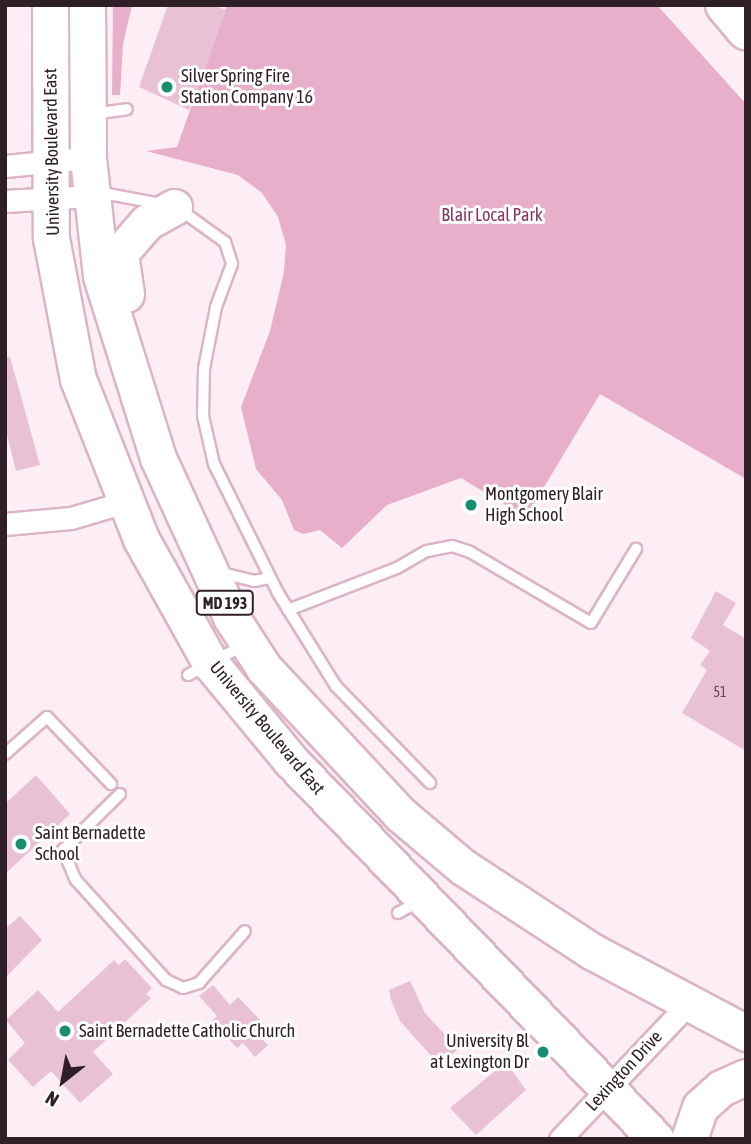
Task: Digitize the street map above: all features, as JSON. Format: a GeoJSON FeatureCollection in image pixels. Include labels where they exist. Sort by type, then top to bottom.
{"type":"FeatureCollection","features":[{"type":"Feature","properties":{"kind":"highway"},"geometry":{"type":"LineString","coordinates":[[725,5],[746,30]]}},
{"type":"Feature","properties":{"kind":"main road","name":"University Boulevard East"},"geometry":{"type":"LineString","coordinates":[[50,5],[51,238],[78,379],[125,502],[200,670],[291,761],[410,907],[607,1089],[656,1139]]}},
{"type":"Feature","properties":{"kind":"main road","name":"University Boulevard East"},"geometry":{"type":"LineString","coordinates":[[87,5],[86,115],[90,182],[101,276],[158,458],[247,643],[264,668],[400,814],[463,867],[528,913],[746,1032]]}},
{"type":"Feature","properties":{"kind":"main road"},"geometry":{"type":"LineString","coordinates":[[122,350],[128,305],[119,254],[147,222],[174,207]]}},
{"type":"Feature","properties":{"kind":"main road"},"geometry":{"type":"LineString","coordinates":[[689,1139],[700,1107],[720,1088],[746,1077]]}},
{"type":"Feature","properties":{"kind":"street"},"geometry":{"type":"LineString","coordinates":[[5,166],[49,161],[90,182]]}},
{"type":"Feature","properties":{"kind":"street"},"geometry":{"type":"LineString","coordinates":[[5,201],[49,198],[90,182]]}},
{"type":"Feature","properties":{"kind":"street"},"geometry":{"type":"LineString","coordinates":[[5,524],[71,518],[125,502]]}},
{"type":"Feature","properties":{"kind":"street","name":"Lexington Drive"},"geometry":{"type":"LineString","coordinates":[[560,1139],[689,1003]]}},
{"type":"Feature","properties":{"kind":"lane"},"geometry":{"type":"LineString","coordinates":[[86,115],[127,109]]}},
{"type":"Feature","properties":{"kind":"lane"},"geometry":{"type":"LineString","coordinates":[[90,182],[189,212],[225,242],[232,264],[212,328],[204,369],[203,416],[214,464],[269,578],[336,686],[430,783]]}},
{"type":"Feature","properties":{"kind":"lane"},"geometry":{"type":"LineString","coordinates":[[288,610],[352,586],[427,551],[452,546],[470,552],[591,623],[636,549]]}},
{"type":"Feature","properties":{"kind":"lane"},"geometry":{"type":"LineString","coordinates":[[211,571],[254,581],[269,578]]}},
{"type":"Feature","properties":{"kind":"lane"},"geometry":{"type":"LineString","coordinates":[[200,670],[247,643]]}},
{"type":"Feature","properties":{"kind":"lane"},"geometry":{"type":"LineString","coordinates":[[5,754],[47,717],[111,784]]}},
{"type":"Feature","properties":{"kind":"lane"},"geometry":{"type":"LineString","coordinates":[[120,794],[63,850],[76,880],[157,970],[183,988],[199,983],[245,932]]}},
{"type":"Feature","properties":{"kind":"green space"},"geometry":{"type":"Polygon","coordinates":[[[113,5],[132,5],[123,44],[120,95],[112,95],[113,5]]]}},
{"type":"Feature","properties":{"kind":"green space","name":"Blair Local Park"},"geometry":{"type":"Polygon","coordinates":[[[227,5],[657,5],[746,104],[746,479],[600,394],[526,517],[461,478],[387,505],[342,548],[320,530],[303,534],[294,530],[282,500],[256,469],[241,407],[270,331],[284,272],[286,245],[278,217],[262,193],[238,175],[146,151],[177,147],[227,5]]]}},
{"type":"Feature","properties":{"kind":"building"},"geometry":{"type":"Polygon","coordinates":[[[168,5],[213,5],[226,10],[189,110],[139,87],[168,5]]]}},
{"type":"Feature","properties":{"kind":"building"},"geometry":{"type":"Polygon","coordinates":[[[10,357],[40,465],[16,471],[5,427],[5,358],[10,357]]]}},
{"type":"Feature","properties":{"kind":"building"},"geometry":{"type":"Polygon","coordinates":[[[716,591],[736,603],[723,625],[746,639],[746,751],[682,713],[707,670],[700,665],[710,651],[691,638],[716,591]]]}},
{"type":"Feature","properties":{"kind":"building","name":"Saint Bernadette School"},"geometry":{"type":"Polygon","coordinates":[[[36,775],[70,814],[5,874],[5,804],[36,775]]]}},
{"type":"Feature","properties":{"kind":"building","name":"Saint Bernadette School"},"geometry":{"type":"Polygon","coordinates":[[[20,916],[42,940],[5,978],[5,929],[20,916]]]}},
{"type":"Feature","properties":{"kind":"building","name":"Saint Bernadette Catholic Church"},"geometry":{"type":"Polygon","coordinates":[[[125,959],[152,988],[146,994],[151,998],[93,1052],[113,1074],[80,1103],[51,1071],[33,1087],[8,1060],[25,1043],[6,1020],[38,990],[58,1012],[114,960],[119,965],[125,959]]]}},
{"type":"Feature","properties":{"kind":"building"},"geometry":{"type":"Polygon","coordinates":[[[410,981],[425,1013],[458,1049],[440,1066],[400,1021],[391,1000],[389,990],[410,981]]]}},
{"type":"Feature","properties":{"kind":"building"},"geometry":{"type":"Polygon","coordinates":[[[213,985],[230,1005],[238,997],[264,1024],[255,1032],[268,1045],[255,1057],[243,1043],[237,1048],[212,1021],[217,1016],[199,996],[213,985]]]}},
{"type":"Feature","properties":{"kind":"building"},"geometry":{"type":"Polygon","coordinates":[[[506,1062],[526,1090],[476,1135],[450,1108],[506,1062]]]}},
{"type":"Feature","properties":{"kind":"place","name":"Silver Spring Fire Station Company 16"},"geometry":{"type":"Point","coordinates":[167,87]}},
{"type":"Feature","properties":{"kind":"place","name":"Montgomery Blair High School"},"geometry":{"type":"Point","coordinates":[471,505]}},
{"type":"Feature","properties":{"kind":"place","name":"Saint Bernadette School"},"geometry":{"type":"Point","coordinates":[21,844]}},
{"type":"Feature","properties":{"kind":"place","name":"Saint Bernadette Catholic Church"},"geometry":{"type":"Point","coordinates":[65,1031]}},
{"type":"Feature","properties":{"kind":"place","name":"University Bl at Lexington Dr"},"geometry":{"type":"Point","coordinates":[543,1052]}}]}
